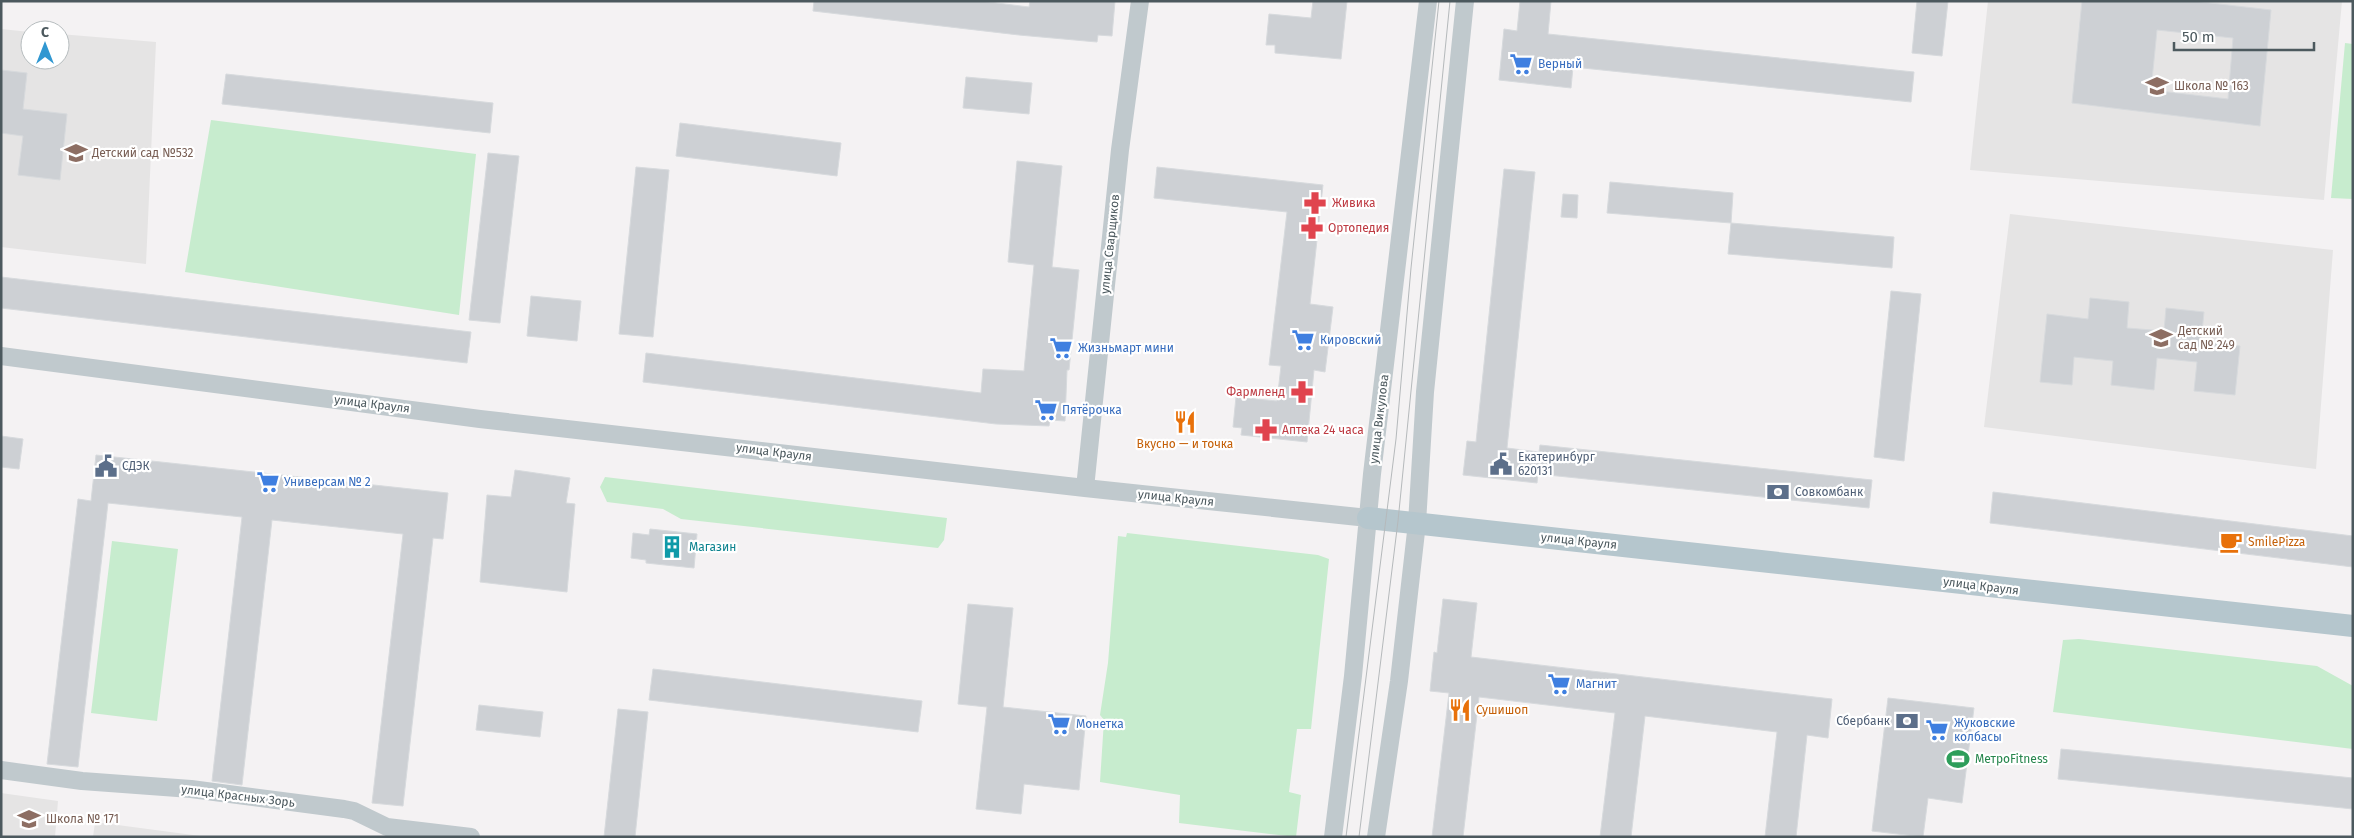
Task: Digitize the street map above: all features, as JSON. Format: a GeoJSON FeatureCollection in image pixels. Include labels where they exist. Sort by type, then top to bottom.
{"type":"FeatureCollection","features":[{"type":"Feature","properties":{"kind":"main road","name":"улица Крауля"},"geometry":{"type":"LineString","coordinates":[[1368,518],[2353,626]]}},
{"type":"Feature","properties":{"kind":"street","name":"улица Сварщиков"},"geometry":{"type":"LineString","coordinates":[[1085,488],[1120,150],[1140,1]]}},
{"type":"Feature","properties":{"kind":"street","name":"улица Викулова"},"geometry":{"type":"LineString","coordinates":[[1333,837],[1353,676],[1368,518],[1428,1]]}},
{"type":"Feature","properties":{"kind":"street"},"geometry":{"type":"LineString","coordinates":[[1376,837],[1399,681],[1417,523],[1425,392],[1465,1]]}},
{"type":"Feature","properties":{"kind":"street","name":"улица Крауля"},"geometry":{"type":"LineString","coordinates":[[1,356],[480,419],[1085,488],[1368,518]]}},
{"type":"Feature","properties":{"kind":"street","name":"улица Красных Зорь"},"geometry":{"type":"LineString","coordinates":[[1,770],[82,781],[191,789],[354,811],[387,827],[471,837]]}},
{"type":"Feature","properties":{"kind":"shaded area","name":"Школа № 163"},"geometry":{"type":"Polygon","coordinates":[[[1988,1],[2342,1],[2324,200],[1970,170],[1988,1]]]}},
{"type":"Feature","properties":{"kind":"shaded area","name":"Детский сад №532"},"geometry":{"type":"Polygon","coordinates":[[[1,29],[20,31],[20,70],[70,70],[70,35],[156,42],[146,264],[1,247],[1,29]]]}},
{"type":"Feature","properties":{"kind":"shaded area","name":"Детский сад № 249"},"geometry":{"type":"Polygon","coordinates":[[[2010,214],[2333,250],[2316,469],[1984,427],[2010,214]]]}},
{"type":"Feature","properties":{"kind":"shaded area","name":"Школа № 171"},"geometry":{"type":"Polygon","coordinates":[[[1,793],[58,801],[55,837],[1,837],[1,793]]]}},
{"type":"Feature","properties":{"kind":"shaded area"},"geometry":{"type":"Polygon","coordinates":[[[95,822],[208,837],[93,837],[95,822]]]}},
{"type":"Feature","properties":{"kind":"green space"},"geometry":{"type":"Polygon","coordinates":[[[2345,43],[2353,44],[2353,199],[2331,198],[2345,43]]]}},
{"type":"Feature","properties":{"kind":"green space"},"geometry":{"type":"Polygon","coordinates":[[[211,120],[476,154],[459,315],[185,272],[211,120]]]}},
{"type":"Feature","properties":{"kind":"green space"},"geometry":{"type":"Polygon","coordinates":[[[605,477],[947,518],[944,540],[938,548],[681,519],[663,509],[607,502],[600,487],[605,477]]]}},
{"type":"Feature","properties":{"kind":"green space"},"geometry":{"type":"Polygon","coordinates":[[[1127,533],[1318,555],[1329,559],[1311,729],[1297,729],[1289,792],[1301,795],[1296,837],[1179,823],[1180,795],[1100,782],[1104,720],[1100,715],[1108,663],[1118,536],[1126,537],[1127,533]]]}},
{"type":"Feature","properties":{"kind":"green space"},"geometry":{"type":"Polygon","coordinates":[[[112,541],[178,549],[157,721],[91,713],[112,541]]]}},
{"type":"Feature","properties":{"kind":"green space"},"geometry":{"type":"Polygon","coordinates":[[[2079,639],[2317,666],[2353,686],[2353,749],[2053,712],[2063,640],[2079,639]]]}},
{"type":"Feature","properties":{"kind":"building"},"geometry":{"type":"Polygon","coordinates":[[[814,1],[981,1],[1029,7],[1030,1],[1115,1],[1112,36],[1098,35],[1097,42],[1019,35],[813,11],[814,1]]]}},
{"type":"Feature","properties":{"kind":"building"},"geometry":{"type":"Polygon","coordinates":[[[1313,1],[1347,1],[1341,59],[1275,53],[1275,45],[1266,45],[1269,14],[1311,18],[1313,1]]]}},
{"type":"Feature","properties":{"kind":"building"},"geometry":{"type":"Polygon","coordinates":[[[1520,1],[1551,1],[1548,34],[1914,72],[1911,102],[1573,67],[1571,88],[1499,80],[1504,29],[1517,31],[1520,1]]]}},
{"type":"Feature","properties":{"kind":"building"},"geometry":{"type":"Polygon","coordinates":[[[1917,1],[1948,1],[1942,56],[1912,53],[1917,1]]]}},
{"type":"Feature","properties":{"kind":"building"},"geometry":{"type":"Polygon","coordinates":[[[2082,1],[2193,1],[2271,10],[2260,126],[2072,103],[2082,1]],[[2157,30],[2151,90],[2228,99],[2233,38],[2157,30]]]}},
{"type":"Feature","properties":{"kind":"building"},"geometry":{"type":"Polygon","coordinates":[[[1,70],[27,73],[23,109],[67,114],[60,180],[18,175],[23,136],[1,133],[1,70]]]}},
{"type":"Feature","properties":{"kind":"building"},"geometry":{"type":"Polygon","coordinates":[[[226,74],[493,103],[490,133],[222,104],[226,74]]]}},
{"type":"Feature","properties":{"kind":"building"},"geometry":{"type":"Polygon","coordinates":[[[966,77],[1032,83],[1029,114],[963,108],[966,77]]]}},
{"type":"Feature","properties":{"kind":"building"},"geometry":{"type":"Polygon","coordinates":[[[680,123],[841,143],[837,176],[676,156],[680,123]]]}},
{"type":"Feature","properties":{"kind":"building"},"geometry":{"type":"Polygon","coordinates":[[[488,153],[519,156],[500,323],[469,320],[488,153]]]}},
{"type":"Feature","properties":{"kind":"building"},"geometry":{"type":"Polygon","coordinates":[[[1017,161],[1062,166],[1052,267],[1079,270],[1069,370],[1067,370],[1065,421],[1050,420],[1049,426],[996,424],[643,382],[646,353],[981,393],[983,369],[1024,371],[1034,265],[1008,262],[1017,161]]]}},
{"type":"Feature","properties":{"kind":"building"},"geometry":{"type":"Polygon","coordinates":[[[636,167],[669,170],[653,337],[619,334],[636,167]]]}},
{"type":"Feature","properties":{"kind":"building"},"geometry":{"type":"Polygon","coordinates":[[[1157,167],[1323,185],[1310,304],[1333,307],[1325,372],[1314,370],[1307,442],[1241,435],[1242,428],[1233,427],[1236,397],[1277,401],[1281,366],[1269,365],[1287,212],[1154,198],[1157,167]]]}},
{"type":"Feature","properties":{"kind":"building"},"geometry":{"type":"Polygon","coordinates":[[[1504,169],[1535,172],[1507,448],[1539,452],[1540,445],[1872,480],[1869,508],[1538,474],[1537,483],[1463,475],[1467,441],[1476,442],[1504,169]]]}},
{"type":"Feature","properties":{"kind":"building"},"geometry":{"type":"Polygon","coordinates":[[[1610,182],[1733,193],[1731,223],[1607,213],[1610,182]]]}},
{"type":"Feature","properties":{"kind":"building"},"geometry":{"type":"Polygon","coordinates":[[[1563,194],[1578,195],[1577,218],[1561,217],[1563,194]]]}},
{"type":"Feature","properties":{"kind":"building"},"geometry":{"type":"Polygon","coordinates":[[[1731,223],[1894,237],[1892,268],[1728,254],[1731,223]]]}},
{"type":"Feature","properties":{"kind":"building"},"geometry":{"type":"Polygon","coordinates":[[[1,277],[471,332],[467,363],[1,308],[1,277]]]}},
{"type":"Feature","properties":{"kind":"building"},"geometry":{"type":"Polygon","coordinates":[[[1891,291],[1921,294],[1904,461],[1874,457],[1891,291]]]}},
{"type":"Feature","properties":{"kind":"building"},"geometry":{"type":"Polygon","coordinates":[[[531,296],[581,301],[577,341],[527,336],[531,296]]]}},
{"type":"Feature","properties":{"kind":"building"},"geometry":{"type":"Polygon","coordinates":[[[2090,298],[2129,302],[2127,328],[2164,331],[2166,308],[2204,312],[2201,342],[2240,346],[2235,395],[2194,391],[2197,362],[2157,358],[2154,390],[2111,385],[2113,361],[2074,357],[2072,385],[2040,382],[2047,314],[2088,319],[2090,298]]]}},
{"type":"Feature","properties":{"kind":"building"},"geometry":{"type":"Polygon","coordinates":[[[1,436],[23,439],[19,469],[1,467],[1,436]]]}},
{"type":"Feature","properties":{"kind":"building"},"geometry":{"type":"Polygon","coordinates":[[[96,455],[448,493],[443,539],[433,538],[403,806],[372,803],[403,534],[272,520],[242,785],[212,781],[242,517],[108,503],[78,767],[47,764],[78,499],[91,501],[96,455]]]}},
{"type":"Feature","properties":{"kind":"building"},"geometry":{"type":"Polygon","coordinates":[[[515,470],[570,478],[566,503],[575,504],[567,592],[480,582],[487,495],[511,497],[515,470]]]}},
{"type":"Feature","properties":{"kind":"building"},"geometry":{"type":"Polygon","coordinates":[[[1993,492],[2353,536],[2353,567],[1990,523],[1993,492]]]}},
{"type":"Feature","properties":{"kind":"building","name":"Магазин"},"geometry":{"type":"Polygon","coordinates":[[[650,529],[697,534],[694,568],[646,563],[646,560],[631,558],[633,533],[649,535],[650,529]]]}},
{"type":"Feature","properties":{"kind":"building"},"geometry":{"type":"Polygon","coordinates":[[[1443,599],[1477,603],[1471,657],[1832,699],[1828,738],[1807,735],[1796,837],[1765,837],[1777,732],[1645,716],[1631,837],[1600,837],[1615,713],[1479,697],[1463,837],[1432,837],[1449,693],[1430,691],[1434,652],[1437,653],[1443,599]]]}},
{"type":"Feature","properties":{"kind":"building"},"geometry":{"type":"Polygon","coordinates":[[[968,604],[1013,608],[1003,707],[1086,716],[1079,790],[1024,784],[1021,814],[976,809],[987,707],[958,704],[968,604]]]}},
{"type":"Feature","properties":{"kind":"building"},"geometry":{"type":"Polygon","coordinates":[[[653,669],[922,701],[918,732],[649,700],[653,669]]]}},
{"type":"Feature","properties":{"kind":"building"},"geometry":{"type":"Polygon","coordinates":[[[1888,698],[1974,708],[1962,803],[1928,798],[1923,837],[1872,831],[1888,698]]]}},
{"type":"Feature","properties":{"kind":"building"},"geometry":{"type":"Polygon","coordinates":[[[479,705],[543,712],[540,737],[476,730],[479,705]]]}},
{"type":"Feature","properties":{"kind":"building"},"geometry":{"type":"Polygon","coordinates":[[[618,709],[648,712],[635,837],[604,837],[618,709]]]}},
{"type":"Feature","properties":{"kind":"building"},"geometry":{"type":"Polygon","coordinates":[[[2061,749],[2353,778],[2353,809],[2058,779],[2061,749]]]}},
{"type":"Feature","properties":{"kind":"tram line"},"geometry":{"type":"LineString","coordinates":[[1346,837],[1396,439],[1411,268],[1439,1]]}},
{"type":"Feature","properties":{"kind":"tram line"},"geometry":{"type":"LineString","coordinates":[[1359,837],[1398,521],[1450,1]]}},
{"type":"Feature","properties":{"kind":"place","name":"Верный"},"geometry":{"type":"Point","coordinates":[1521,64]}},
{"type":"Feature","properties":{"kind":"place","name":"Школа № 163"},"geometry":{"type":"Point","coordinates":[2157,86]}},
{"type":"Feature","properties":{"kind":"place","name":"Детский сад №532"},"geometry":{"type":"Point","coordinates":[76,153]}},
{"type":"Feature","properties":{"kind":"place","name":"Живика"},"geometry":{"type":"Point","coordinates":[1315,203]}},
{"type":"Feature","properties":{"kind":"place","name":"Ортопедия"},"geometry":{"type":"Point","coordinates":[1312,228]}},
{"type":"Feature","properties":{"kind":"place","name":"Детский сад № 249"},"geometry":{"type":"Point","coordinates":[2161,338]}},
{"type":"Feature","properties":{"kind":"place","name":"Кировский"},"geometry":{"type":"Point","coordinates":[1303,340]}},
{"type":"Feature","properties":{"kind":"place","name":"Жизньмарт мини"},"geometry":{"type":"Point","coordinates":[1061,348]}},
{"type":"Feature","properties":{"kind":"place","name":"Фармленд"},"geometry":{"type":"Point","coordinates":[1302,392]}},
{"type":"Feature","properties":{"kind":"place","name":"Пятёрочка"},"geometry":{"type":"Point","coordinates":[1046,410]}},
{"type":"Feature","properties":{"kind":"place","name":"Вкусно — и точка"},"geometry":{"type":"Point","coordinates":[1185,422]}},
{"type":"Feature","properties":{"kind":"place","name":"Аптека 24 часа"},"geometry":{"type":"Point","coordinates":[1266,430]}},
{"type":"Feature","properties":{"kind":"place","name":"Екатеринбург 620131"},"geometry":{"type":"Point","coordinates":[1501,464]}},
{"type":"Feature","properties":{"kind":"place","name":"СДЭК"},"geometry":{"type":"Point","coordinates":[106,466]}},
{"type":"Feature","properties":{"kind":"place","name":"Универсам № 2"},"geometry":{"type":"Point","coordinates":[268,482]}},
{"type":"Feature","properties":{"kind":"place","name":"Совкомбанк"},"geometry":{"type":"Point","coordinates":[1778,492]}},
{"type":"Feature","properties":{"kind":"place","name":"SmilePizza"},"geometry":{"type":"Point","coordinates":[2231,542]}},
{"type":"Feature","properties":{"kind":"place","name":"Магазин"},"geometry":{"type":"Point","coordinates":[672,547]}},
{"type":"Feature","properties":{"kind":"place","name":"Магнит"},"geometry":{"type":"Point","coordinates":[1559,684]}},
{"type":"Feature","properties":{"kind":"place","name":"Сушишоп"},"geometry":{"type":"Point","coordinates":[1460,710]}},
{"type":"Feature","properties":{"kind":"place","name":"Сбербанк"},"geometry":{"type":"Point","coordinates":[1907,721]}},
{"type":"Feature","properties":{"kind":"place","name":"Монетка"},"geometry":{"type":"Point","coordinates":[1059,724]}},
{"type":"Feature","properties":{"kind":"place","name":"Жуковские колбасы"},"geometry":{"type":"Point","coordinates":[1937,730]}},
{"type":"Feature","properties":{"kind":"place","name":"МетроFitness"},"geometry":{"type":"Point","coordinates":[1958,759]}},
{"type":"Feature","properties":{"kind":"place","name":"Школа № 171"},"geometry":{"type":"Point","coordinates":[29,819]}}]}
